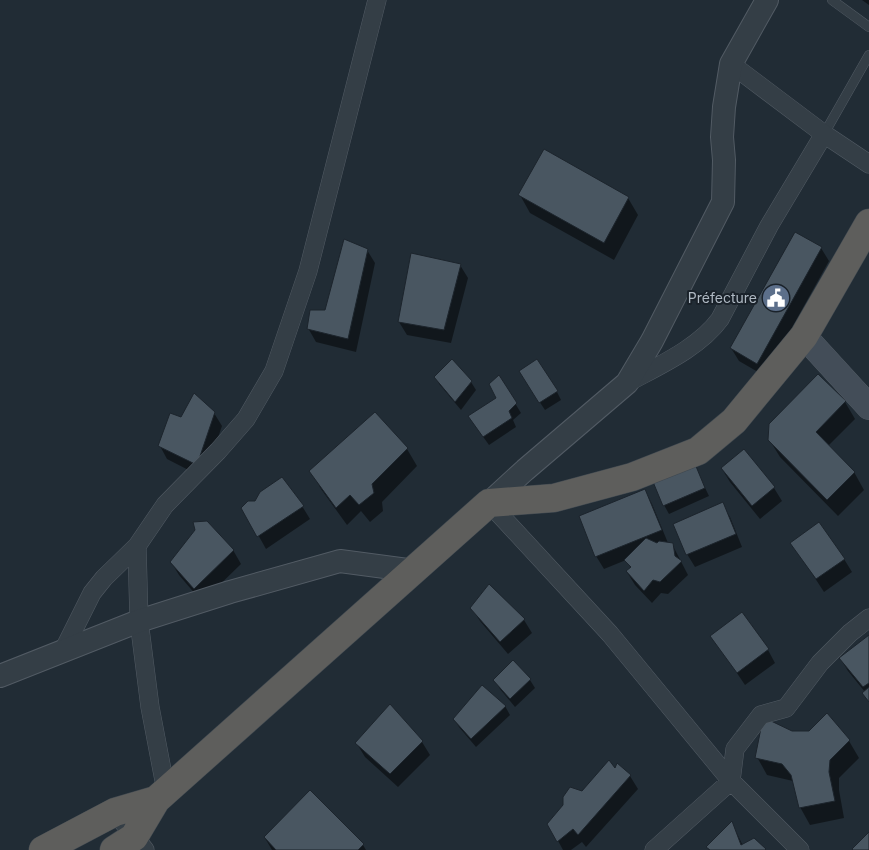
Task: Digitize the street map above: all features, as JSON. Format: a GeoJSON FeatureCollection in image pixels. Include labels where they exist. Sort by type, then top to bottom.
{"type":"FeatureCollection","features":[{"type":"Feature","properties":{"kind":"highway"},"geometry":{"type":"LineString","coordinates":[[131,846],[161,796],[489,504],[554,498],[632,477],[698,451],[734,422],[804,336],[869,223]]}},
{"type":"Feature","properties":{"kind":"highway"},"geometry":{"type":"LineString","coordinates":[[43,850],[114,812],[161,796]]}},
{"type":"Feature","properties":{"kind":"main road"},"geometry":{"type":"LineString","coordinates":[[804,336],[869,407]]}},
{"type":"Feature","properties":{"kind":"street"},"geometry":{"type":"LineString","coordinates":[[63,651],[92,593],[104,578],[137,546],[165,505],[218,451],[246,419],[274,371],[308,271],[377,0]]}},
{"type":"Feature","properties":{"kind":"street"},"geometry":{"type":"LineString","coordinates":[[627,383],[652,341],[723,202],[724,160],[722,137],[724,107],[731,64],[767,0]]}},
{"type":"Feature","properties":{"kind":"street"},"geometry":{"type":"LineString","coordinates":[[731,64],[824,134],[869,164]]}},
{"type":"Feature","properties":{"kind":"street"},"geometry":{"type":"LineString","coordinates":[[800,850],[731,781],[610,634],[489,504],[532,464],[627,383],[674,357],[712,330],[720,319],[769,226],[824,134]]}},
{"type":"Feature","properties":{"kind":"street"},"geometry":{"type":"LineString","coordinates":[[137,546],[138,621],[161,796]]}},
{"type":"Feature","properties":{"kind":"street"},"geometry":{"type":"LineString","coordinates":[[0,676],[138,621],[230,592],[340,562],[415,571]]}},
{"type":"Feature","properties":{"kind":"street"},"geometry":{"type":"LineString","coordinates":[[654,850],[731,781],[735,748],[760,715],[786,708],[820,663],[850,633],[869,618]]}},
{"type":"Feature","properties":{"kind":"street"},"geometry":{"type":"LineString","coordinates":[[114,812],[131,846]]}},
{"type":"Feature","properties":{"kind":"lane"},"geometry":{"type":"LineString","coordinates":[[832,0],[869,27]]}},
{"type":"Feature","properties":{"kind":"lane"},"geometry":{"type":"LineString","coordinates":[[824,134],[869,55]]}},
{"type":"Feature","properties":{"kind":"building"},"geometry":{"type":"Polygon","coordinates":[[[544,149],[629,197],[604,243],[518,195],[544,149]]]}},
{"type":"Feature","properties":{"kind":"building","name":"Préfecture"},"geometry":{"type":"Polygon","coordinates":[[[795,232],[822,247],[757,364],[730,348],[795,232]]]}},
{"type":"Feature","properties":{"kind":"building"},"geometry":{"type":"Polygon","coordinates":[[[344,239],[368,249],[348,339],[307,329],[310,310],[325,310],[344,239]]]}},
{"type":"Feature","properties":{"kind":"building"},"geometry":{"type":"Polygon","coordinates":[[[411,253],[461,264],[444,330],[398,322],[411,253]]]}},
{"type":"Feature","properties":{"kind":"building"},"geometry":{"type":"Polygon","coordinates":[[[452,359],[472,381],[455,402],[434,377],[452,359]]]}},
{"type":"Feature","properties":{"kind":"building"},"geometry":{"type":"Polygon","coordinates":[[[537,359],[558,391],[539,403],[519,371],[537,359]]]}},
{"type":"Feature","properties":{"kind":"building"},"geometry":{"type":"Polygon","coordinates":[[[818,374],[846,401],[816,432],[855,472],[827,500],[768,440],[769,424],[818,374]]]}},
{"type":"Feature","properties":{"kind":"building"},"geometry":{"type":"Polygon","coordinates":[[[499,375],[517,403],[509,411],[512,418],[483,437],[468,416],[496,398],[489,384],[499,375]]]}},
{"type":"Feature","properties":{"kind":"building"},"geometry":{"type":"Polygon","coordinates":[[[194,393],[215,412],[197,465],[158,446],[170,413],[181,417],[194,393]]]}},
{"type":"Feature","properties":{"kind":"building"},"geometry":{"type":"Polygon","coordinates":[[[375,412],[408,448],[372,484],[374,493],[359,505],[350,495],[336,508],[309,471],[375,412]]]}},
{"type":"Feature","properties":{"kind":"building"},"geometry":{"type":"Polygon","coordinates":[[[744,449],[775,487],[752,506],[721,468],[744,449]]]}},
{"type":"Feature","properties":{"kind":"building"},"geometry":{"type":"Polygon","coordinates":[[[693,459],[705,488],[663,506],[651,477],[693,459]]]}},
{"type":"Feature","properties":{"kind":"building"},"geometry":{"type":"Polygon","coordinates":[[[282,477],[304,506],[257,537],[241,508],[248,501],[255,501],[260,492],[282,477]]]}},
{"type":"Feature","properties":{"kind":"building"},"geometry":{"type":"Polygon","coordinates":[[[645,489],[662,530],[595,557],[579,516],[645,489]]]}},
{"type":"Feature","properties":{"kind":"building"},"geometry":{"type":"Polygon","coordinates":[[[723,502],[736,534],[686,555],[673,524],[723,502]]]}},
{"type":"Feature","properties":{"kind":"building"},"geometry":{"type":"Polygon","coordinates":[[[207,521],[234,550],[194,589],[170,562],[195,530],[193,522],[207,521]]]}},
{"type":"Feature","properties":{"kind":"building"},"geometry":{"type":"Polygon","coordinates":[[[819,522],[845,559],[816,579],[790,543],[819,522]]]}},
{"type":"Feature","properties":{"kind":"building"},"geometry":{"type":"Polygon","coordinates":[[[646,538],[657,543],[659,541],[673,543],[675,556],[682,561],[660,582],[653,580],[644,591],[626,571],[631,567],[624,560],[646,538]]]}},
{"type":"Feature","properties":{"kind":"building"},"geometry":{"type":"Polygon","coordinates":[[[489,584],[525,619],[500,642],[470,608],[489,584]]]}},
{"type":"Feature","properties":{"kind":"building"},"geometry":{"type":"Polygon","coordinates":[[[742,612],[769,649],[737,673],[710,636],[742,612]]]}},
{"type":"Feature","properties":{"kind":"building"},"geometry":{"type":"Polygon","coordinates":[[[869,635],[869,683],[863,687],[839,658],[869,635]]]}},
{"type":"Feature","properties":{"kind":"building"},"geometry":{"type":"Polygon","coordinates":[[[513,660],[531,679],[510,699],[493,680],[513,660]]]}},
{"type":"Feature","properties":{"kind":"building"},"geometry":{"type":"Polygon","coordinates":[[[482,685],[506,706],[471,739],[453,719],[482,685]]]}},
{"type":"Feature","properties":{"kind":"building"},"geometry":{"type":"Polygon","coordinates":[[[869,687],[869,702],[862,693],[869,687]]]}},
{"type":"Feature","properties":{"kind":"building"},"geometry":{"type":"Polygon","coordinates":[[[390,704],[423,741],[390,774],[355,743],[390,704]]]}},
{"type":"Feature","properties":{"kind":"building"},"geometry":{"type":"Polygon","coordinates":[[[827,713],[850,740],[830,760],[829,772],[835,801],[799,808],[791,775],[782,764],[755,758],[762,723],[769,720],[792,731],[809,731],[827,713]]]}},
{"type":"Feature","properties":{"kind":"building"},"geometry":{"type":"Polygon","coordinates":[[[609,760],[615,768],[617,763],[631,775],[578,835],[573,829],[557,842],[547,824],[563,805],[563,797],[570,787],[582,791],[609,760]]]}},
{"type":"Feature","properties":{"kind":"building"},"geometry":{"type":"Polygon","coordinates":[[[310,790],[364,844],[358,850],[276,850],[264,837],[310,790]]]}},
{"type":"Feature","properties":{"kind":"building"},"geometry":{"type":"Polygon","coordinates":[[[732,821],[741,845],[754,838],[766,849],[710,850],[706,847],[732,821]]]}},
{"type":"Feature","properties":{"kind":"building"},"geometry":{"type":"Polygon","coordinates":[[[869,832],[869,850],[853,850],[852,849],[869,832]]]}},
{"type":"Feature","properties":{"kind":"place","name":"Préfecture"},"geometry":{"type":"Point","coordinates":[776,298]}}]}
